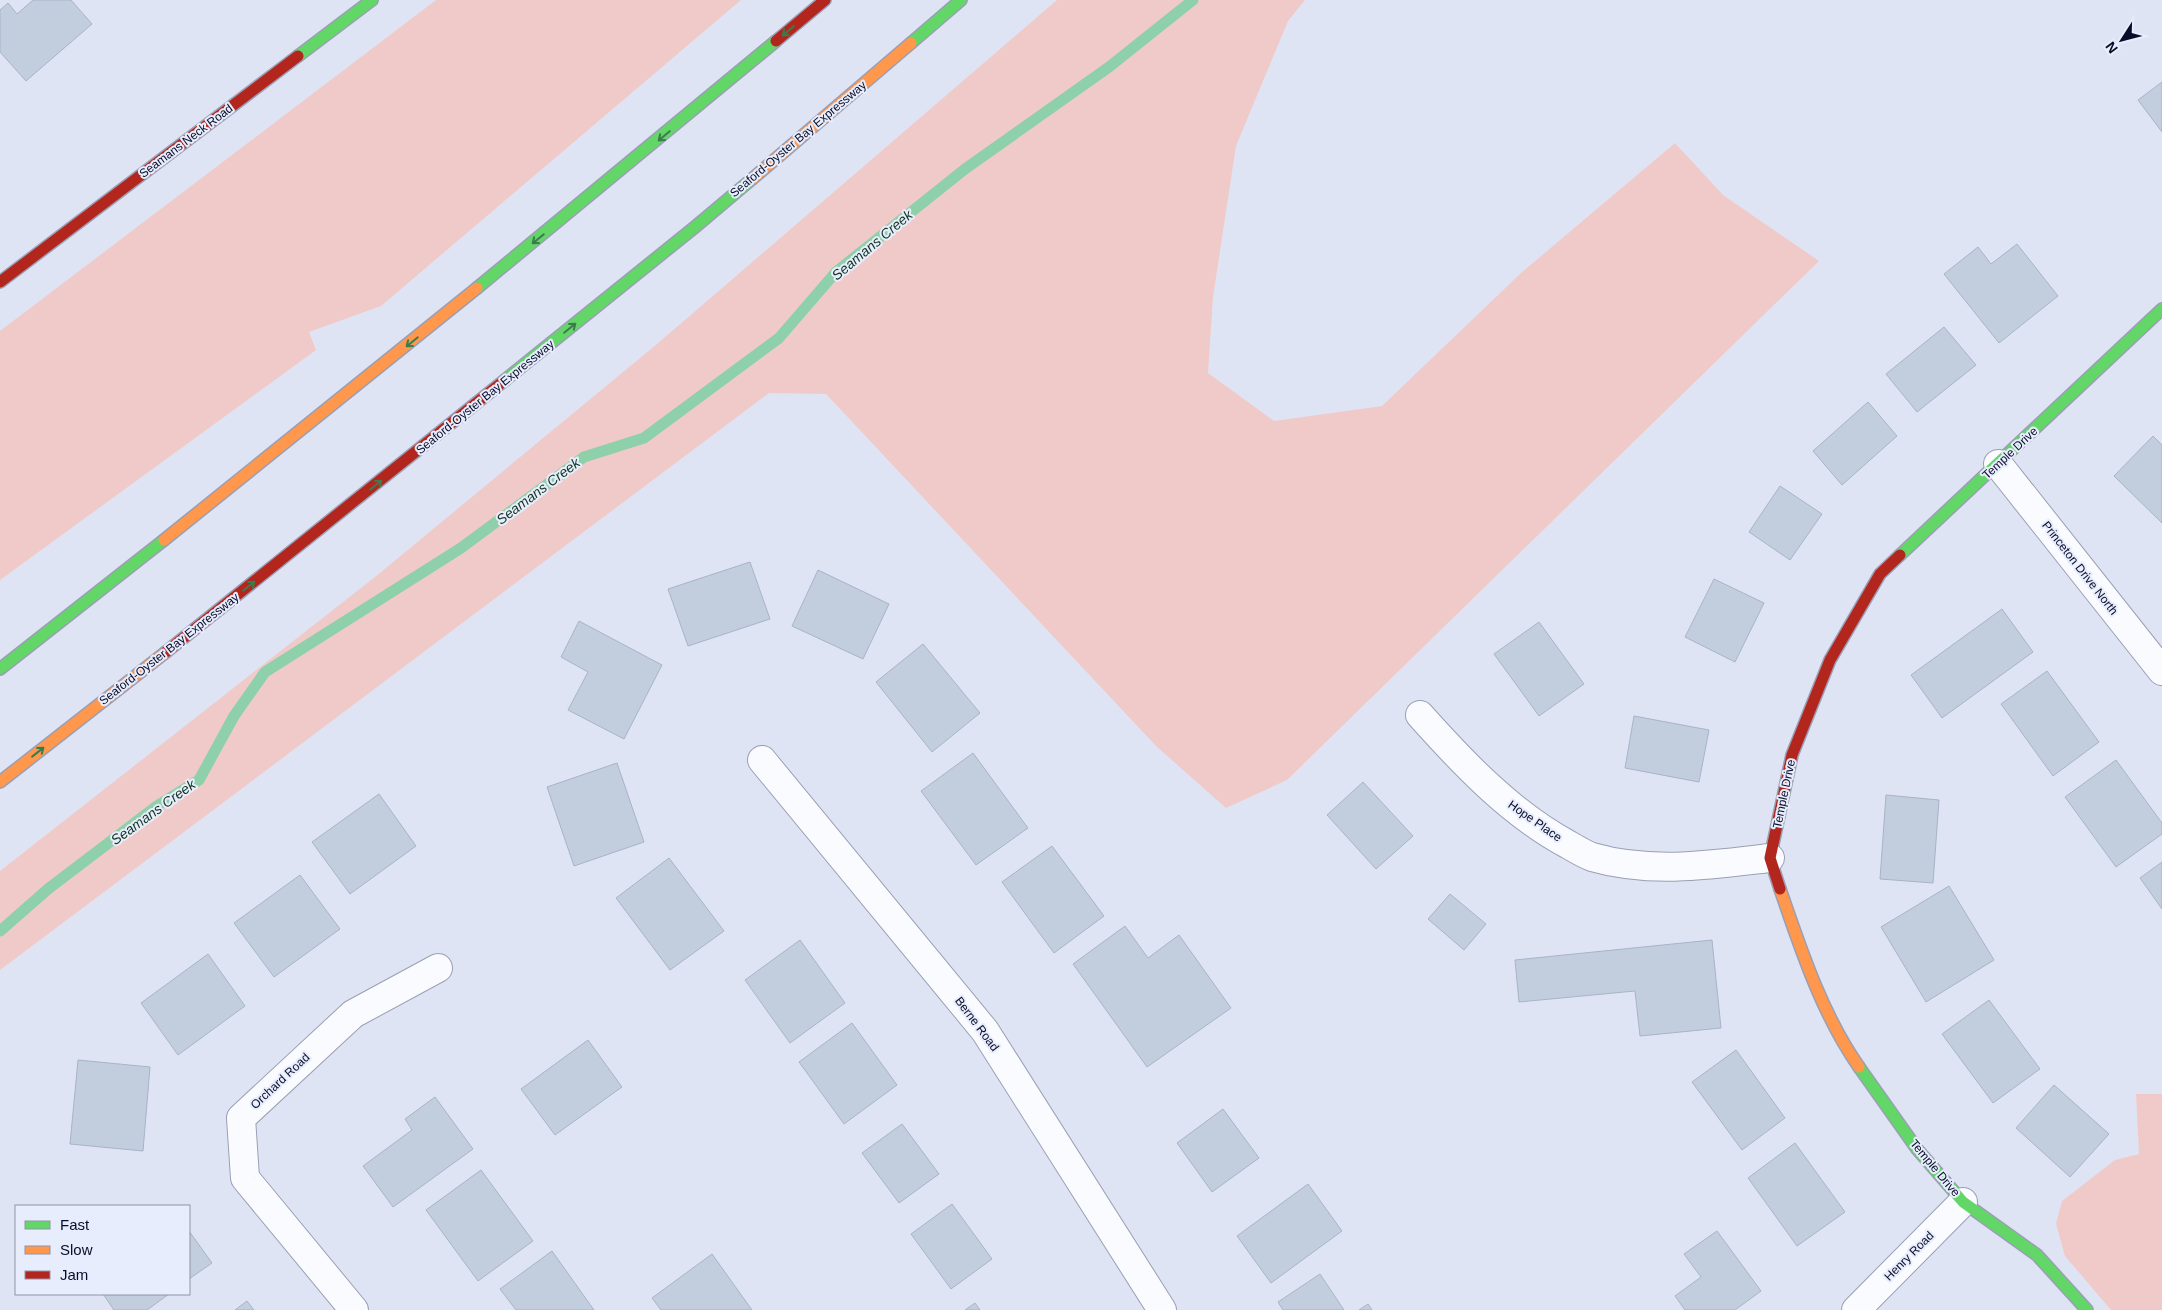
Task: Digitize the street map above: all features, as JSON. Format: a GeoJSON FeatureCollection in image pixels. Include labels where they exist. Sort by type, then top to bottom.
{"type":"FeatureCollection","features":[{"type":"Feature","properties":{"kind":"main road","name":"Seamans Neck Road"},"geometry":{"type":"LineString","coordinates":[[0,282],[372,0]]}},
{"type":"Feature","properties":{"kind":"main road"},"geometry":{"type":"LineString","coordinates":[[0,669],[405,347],[638,158],[825,0]]}},
{"type":"Feature","properties":{"kind":"main road","name":"Seaford-Oyster Bay Expressway"},"geometry":{"type":"LineString","coordinates":[[0,782],[196,629],[687,233],[961,0]]}},
{"type":"Feature","properties":{"kind":"main road","name":"Temple Drive"},"geometry":{"type":"LineString","coordinates":[[2087,1310],[2037,1255],[1963,1202],[1917,1149],[1844,1045],[1802,953],[1770,858],[1792,755],[1830,660],[1880,574],[2162,309]]}},
{"type":"Feature","properties":{"kind":"street","name":"Princeton Drive North"},"geometry":{"type":"LineString","coordinates":[[1998,464],[2162,671]]}},
{"type":"Feature","properties":{"kind":"street","name":"Hope Place"},"geometry":{"type":"LineString","coordinates":[[1420,715],[1455,754],[1505,800],[1550,835],[1591,856],[1635,865],[1684,868],[1770,858]]}},
{"type":"Feature","properties":{"kind":"street","name":"Berne Road"},"geometry":{"type":"LineString","coordinates":[[762,760],[985,1031],[1162,1310]]}},
{"type":"Feature","properties":{"kind":"street","name":"Orchard Road"},"geometry":{"type":"LineString","coordinates":[[354,1310],[245,1178],[241,1118],[353,1014],[438,968]]}},
{"type":"Feature","properties":{"kind":"street","name":"Henry Road"},"geometry":{"type":"LineString","coordinates":[[1856,1310],[1963,1202]]}},
{"type":"Feature","properties":{"kind":"shaded area"},"geometry":{"type":"Polygon","coordinates":[[[436,0],[741,0],[381,306],[309,332],[316,350],[0,580],[0,331],[436,0]]]}},
{"type":"Feature","properties":{"kind":"shaded area"},"geometry":{"type":"Polygon","coordinates":[[[1057,0],[1305,0],[1288,21],[1236,146],[1213,297],[1208,373],[1274,421],[1382,406],[1521,273],[1675,143],[1723,195],[1819,261],[1287,780],[1226,808],[1156,746],[826,394],[769,393],[0,970],[0,871],[375,577],[657,344],[1057,0]]]}},
{"type":"Feature","properties":{"kind":"shaded area"},"geometry":{"type":"Polygon","coordinates":[[[2136,1094],[2162,1094],[2162,1310],[2111,1310],[2065,1256],[2056,1224],[2062,1201],[2115,1160],[2139,1154],[2136,1094]]]}},
{"type":"Feature","properties":{"kind":"building"},"geometry":{"type":"Polygon","coordinates":[[[33,0],[71,0],[92,24],[26,81],[0,52],[0,10],[8,3],[17,14],[33,0]]]}},
{"type":"Feature","properties":{"kind":"building"},"geometry":{"type":"Polygon","coordinates":[[[2162,82],[2162,132],[2138,100],[2162,82]]]}},
{"type":"Feature","properties":{"kind":"building"},"geometry":{"type":"Polygon","coordinates":[[[2017,244],[2058,296],[1999,343],[1944,274],[1978,247],[1991,264],[2017,244]]]}},
{"type":"Feature","properties":{"kind":"building"},"geometry":{"type":"Polygon","coordinates":[[[1944,327],[1976,365],[1917,412],[1886,374],[1944,327]]]}},
{"type":"Feature","properties":{"kind":"building"},"geometry":{"type":"Polygon","coordinates":[[[1868,402],[1897,436],[1842,485],[1813,451],[1868,402]]]}},
{"type":"Feature","properties":{"kind":"building"},"geometry":{"type":"Polygon","coordinates":[[[2153,436],[2162,445],[2162,523],[2114,476],[2153,436]]]}},
{"type":"Feature","properties":{"kind":"building"},"geometry":{"type":"Polygon","coordinates":[[[1780,486],[1822,514],[1790,560],[1749,532],[1780,486]]]}},
{"type":"Feature","properties":{"kind":"building"},"geometry":{"type":"Polygon","coordinates":[[[750,562],[770,619],[688,646],[668,589],[750,562]]]}},
{"type":"Feature","properties":{"kind":"building"},"geometry":{"type":"Polygon","coordinates":[[[818,570],[889,604],[863,659],[792,626],[818,570]]]}},
{"type":"Feature","properties":{"kind":"building"},"geometry":{"type":"Polygon","coordinates":[[[1714,579],[1764,603],[1735,662],[1685,637],[1714,579]]]}},
{"type":"Feature","properties":{"kind":"building"},"geometry":{"type":"Polygon","coordinates":[[[2002,609],[2033,652],[1942,718],[1911,675],[2002,609]]]}},
{"type":"Feature","properties":{"kind":"building"},"geometry":{"type":"Polygon","coordinates":[[[579,621],[662,665],[624,739],[568,710],[588,672],[561,657],[579,621]]]}},
{"type":"Feature","properties":{"kind":"building"},"geometry":{"type":"Polygon","coordinates":[[[1539,622],[1584,684],[1539,716],[1494,654],[1539,622]]]}},
{"type":"Feature","properties":{"kind":"building"},"geometry":{"type":"Polygon","coordinates":[[[923,644],[980,713],[932,752],[876,682],[923,644]]]}},
{"type":"Feature","properties":{"kind":"building"},"geometry":{"type":"Polygon","coordinates":[[[2047,671],[2099,742],[2053,776],[2001,704],[2047,671]]]}},
{"type":"Feature","properties":{"kind":"building"},"geometry":{"type":"Polygon","coordinates":[[[1634,716],[1709,730],[1699,782],[1625,768],[1634,716]]]}},
{"type":"Feature","properties":{"kind":"building"},"geometry":{"type":"Polygon","coordinates":[[[973,753],[1028,828],[976,865],[921,791],[973,753]]]}},
{"type":"Feature","properties":{"kind":"building"},"geometry":{"type":"Polygon","coordinates":[[[2116,760],[2162,823],[2162,834],[2116,867],[2065,797],[2116,760]]]}},
{"type":"Feature","properties":{"kind":"building"},"geometry":{"type":"Polygon","coordinates":[[[617,763],[644,842],[574,866],[547,787],[617,763]]]}},
{"type":"Feature","properties":{"kind":"building"},"geometry":{"type":"Polygon","coordinates":[[[1363,782],[1413,836],[1376,869],[1327,815],[1363,782]]]}},
{"type":"Feature","properties":{"kind":"building"},"geometry":{"type":"Polygon","coordinates":[[[379,794],[416,846],[350,894],[312,842],[379,794]]]}},
{"type":"Feature","properties":{"kind":"building"},"geometry":{"type":"Polygon","coordinates":[[[1886,795],[1939,800],[1933,883],[1880,879],[1886,795]]]}},
{"type":"Feature","properties":{"kind":"building"},"geometry":{"type":"Polygon","coordinates":[[[1052,846],[1104,916],[1054,953],[1002,882],[1052,846]]]}},
{"type":"Feature","properties":{"kind":"building"},"geometry":{"type":"Polygon","coordinates":[[[669,858],[724,931],[670,970],[616,898],[669,858]]]}},
{"type":"Feature","properties":{"kind":"building"},"geometry":{"type":"Polygon","coordinates":[[[2162,862],[2162,909],[2140,878],[2162,862]]]}},
{"type":"Feature","properties":{"kind":"building"},"geometry":{"type":"Polygon","coordinates":[[[300,875],[340,929],[274,977],[234,923],[300,875]]]}},
{"type":"Feature","properties":{"kind":"building"},"geometry":{"type":"Polygon","coordinates":[[[1949,886],[1994,960],[1926,1002],[1881,927],[1949,886]]]}},
{"type":"Feature","properties":{"kind":"building"},"geometry":{"type":"Polygon","coordinates":[[[1450,894],[1486,924],[1464,950],[1428,919],[1450,894]]]}},
{"type":"Feature","properties":{"kind":"building"},"geometry":{"type":"Polygon","coordinates":[[[1125,926],[1148,958],[1179,935],[1231,1008],[1147,1067],[1073,964],[1125,926]]]}},
{"type":"Feature","properties":{"kind":"building"},"geometry":{"type":"Polygon","coordinates":[[[800,940],[845,1003],[790,1043],[745,980],[800,940]]]}},
{"type":"Feature","properties":{"kind":"building"},"geometry":{"type":"Polygon","coordinates":[[[1712,940],[1721,1028],[1640,1036],[1635,991],[1519,1002],[1515,960],[1712,940]]]}},
{"type":"Feature","properties":{"kind":"building"},"geometry":{"type":"Polygon","coordinates":[[[208,954],[245,1006],[178,1055],[141,1003],[208,954]]]}},
{"type":"Feature","properties":{"kind":"building"},"geometry":{"type":"Polygon","coordinates":[[[1989,1000],[2040,1069],[1993,1103],[1942,1034],[1989,1000]]]}},
{"type":"Feature","properties":{"kind":"building"},"geometry":{"type":"Polygon","coordinates":[[[852,1023],[897,1085],[844,1124],[799,1062],[852,1023]]]}},
{"type":"Feature","properties":{"kind":"building"},"geometry":{"type":"Polygon","coordinates":[[[588,1040],[622,1087],[555,1135],[521,1089],[588,1040]]]}},
{"type":"Feature","properties":{"kind":"building"},"geometry":{"type":"Polygon","coordinates":[[[1736,1050],[1785,1118],[1742,1150],[1692,1082],[1736,1050]]]}},
{"type":"Feature","properties":{"kind":"building"},"geometry":{"type":"Polygon","coordinates":[[[78,1060],[150,1067],[143,1151],[70,1144],[78,1060]]]}},
{"type":"Feature","properties":{"kind":"building"},"geometry":{"type":"Polygon","coordinates":[[[2054,1085],[2109,1134],[2070,1177],[2016,1128],[2054,1085]]]}},
{"type":"Feature","properties":{"kind":"building"},"geometry":{"type":"Polygon","coordinates":[[[435,1097],[473,1149],[393,1207],[363,1166],[412,1130],[405,1119],[435,1097]]]}},
{"type":"Feature","properties":{"kind":"building"},"geometry":{"type":"Polygon","coordinates":[[[1223,1109],[1259,1158],[1212,1192],[1177,1143],[1223,1109]]]}},
{"type":"Feature","properties":{"kind":"building"},"geometry":{"type":"Polygon","coordinates":[[[902,1124],[939,1174],[899,1203],[862,1153],[902,1124]]]}},
{"type":"Feature","properties":{"kind":"building"},"geometry":{"type":"Polygon","coordinates":[[[1795,1143],[1845,1212],[1797,1246],[1748,1178],[1795,1143]]]}},
{"type":"Feature","properties":{"kind":"building"},"geometry":{"type":"Polygon","coordinates":[[[481,1170],[533,1241],[478,1281],[426,1210],[481,1170]]]}},
{"type":"Feature","properties":{"kind":"building"},"geometry":{"type":"Polygon","coordinates":[[[1308,1184],[1342,1231],[1271,1283],[1237,1236],[1308,1184]]]}},
{"type":"Feature","properties":{"kind":"building"},"geometry":{"type":"Polygon","coordinates":[[[952,1204],[992,1259],[951,1289],[911,1234],[952,1204]]]}},
{"type":"Feature","properties":{"kind":"building"},"geometry":{"type":"Polygon","coordinates":[[[1717,1231],[1761,1291],[1735,1310],[1685,1310],[1675,1296],[1701,1277],[1684,1254],[1717,1231]]]}},
{"type":"Feature","properties":{"kind":"building"},"geometry":{"type":"Polygon","coordinates":[[[190,1232],[212,1263],[190,1278],[190,1232]]]}},
{"type":"Feature","properties":{"kind":"building"},"geometry":{"type":"Polygon","coordinates":[[[552,1251],[594,1310],[516,1310],[500,1289],[552,1251]]]}},
{"type":"Feature","properties":{"kind":"building"},"geometry":{"type":"Polygon","coordinates":[[[712,1254],[752,1310],[661,1310],[652,1298],[712,1254]]]}},
{"type":"Feature","properties":{"kind":"building"},"geometry":{"type":"Polygon","coordinates":[[[1320,1274],[1344,1310],[1283,1310],[1278,1302],[1320,1274]]]}},
{"type":"Feature","properties":{"kind":"building"},"geometry":{"type":"Polygon","coordinates":[[[104,1295],[168,1295],[147,1310],[114,1310],[104,1295]]]}},
{"type":"Feature","properties":{"kind":"building"},"geometry":{"type":"Polygon","coordinates":[[[247,1301],[254,1310],[235,1310],[247,1301]]]}},
{"type":"Feature","properties":{"kind":"building"},"geometry":{"type":"Polygon","coordinates":[[[975,1303],[980,1310],[965,1310],[975,1303]]]}},
{"type":"Feature","properties":{"kind":"building"},"geometry":{"type":"Polygon","coordinates":[[[1368,1304],[1372,1310],[1359,1310],[1368,1304]]]}},
{"type":"Feature","properties":{"kind":"waterway","name":"Seamans Creek"},"geometry":{"type":"LineString","coordinates":[[0,931],[48,889],[157,806],[199,780],[234,716],[265,672],[461,548],[584,457],[644,438],[779,338],[836,272],[965,169],[1109,67],[1193,0]]}},
{"type":"Feature","properties":{"kind":"traffic: fast"},"geometry":{"type":"LineString","coordinates":[[298,56],[372,0]]}},
{"type":"Feature","properties":{"kind":"traffic: fast"},"geometry":{"type":"LineString","coordinates":[[911,43],[961,0]]}},
{"type":"Feature","properties":{"kind":"traffic: fast"},"geometry":{"type":"LineString","coordinates":[[477,288],[776,41]]}},
{"type":"Feature","properties":{"kind":"traffic: fast"},"geometry":{"type":"LineString","coordinates":[[505,380],[752,179]]}},
{"type":"Feature","properties":{"kind":"traffic: fast"},"geometry":{"type":"LineString","coordinates":[[1900,555],[2162,309]]}},
{"type":"Feature","properties":{"kind":"traffic: fast"},"geometry":{"type":"LineString","coordinates":[[0,669],[164,540]]}},
{"type":"Feature","properties":{"kind":"traffic: fast"},"geometry":{"type":"LineString","coordinates":[[1859,1067],[1917,1149],[1963,1202],[2037,1255],[2087,1310]]}},
{"type":"Feature","properties":{"kind":"traffic: slow"},"geometry":{"type":"LineString","coordinates":[[752,179],[911,43]]}},
{"type":"Feature","properties":{"kind":"traffic: slow"},"geometry":{"type":"LineString","coordinates":[[164,540],[477,288]]}},
{"type":"Feature","properties":{"kind":"traffic: slow"},"geometry":{"type":"LineString","coordinates":[[0,782],[166,652]]}},
{"type":"Feature","properties":{"kind":"traffic: slow"},"geometry":{"type":"LineString","coordinates":[[1780,889],[1804,958],[1823,1003],[1846,1047],[1859,1067]]}},
{"type":"Feature","properties":{"kind":"traffic: jam"},"geometry":{"type":"LineString","coordinates":[[776,41],[825,0]]}},
{"type":"Feature","properties":{"kind":"traffic: jam"},"geometry":{"type":"LineString","coordinates":[[0,282],[298,56]]}},
{"type":"Feature","properties":{"kind":"traffic: jam"},"geometry":{"type":"LineString","coordinates":[[166,652],[505,380]]}},
{"type":"Feature","properties":{"kind":"traffic: jam"},"geometry":{"type":"LineString","coordinates":[[1780,889],[1770,858],[1792,755],[1830,660],[1880,574],[1900,555]]}}]}
